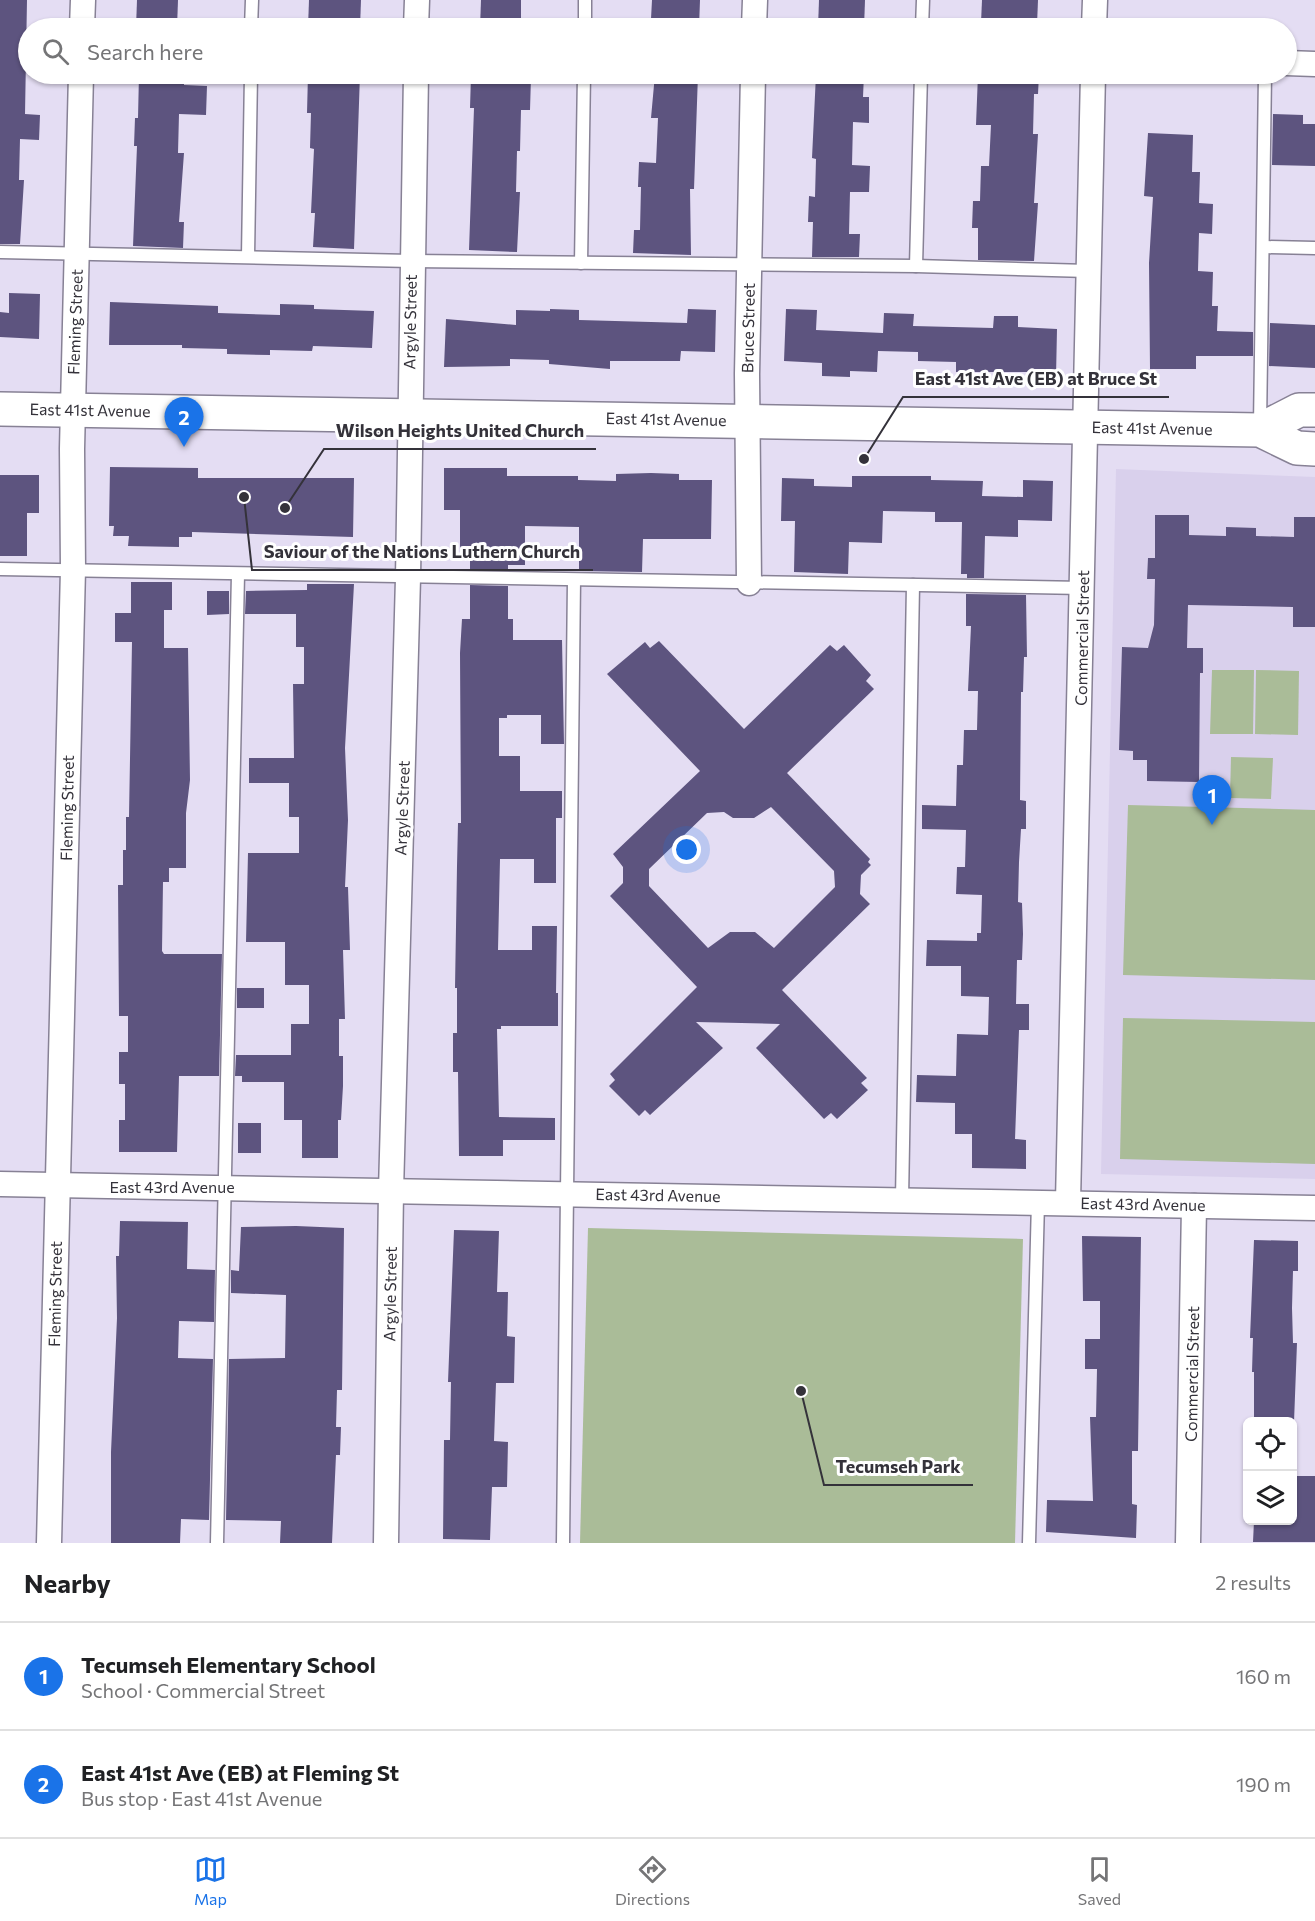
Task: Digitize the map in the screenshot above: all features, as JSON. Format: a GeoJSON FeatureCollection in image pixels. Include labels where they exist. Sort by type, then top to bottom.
{"type":"FeatureCollection","features":[{"type":"Feature","properties":{"kind":"main road","name":"East 41st Avenue"},"geometry":{"type":"LineString","coordinates":[[0,409],[1260,430],[1297,448],[1315,449]]}},
{"type":"Feature","properties":{"kind":"main road","name":"East 41st Avenue"},"geometry":{"type":"LineString","coordinates":[[1260,430],[1299,410],[1315,410]]}},
{"type":"Feature","properties":{"kind":"street"},"geometry":{"type":"LineString","coordinates":[[82,18],[83,0]]}},
{"type":"Feature","properties":{"kind":"street"},"geometry":{"type":"LineString","coordinates":[[417,0],[417,18]]}},
{"type":"Feature","properties":{"kind":"street"},"geometry":{"type":"LineString","coordinates":[[754,18],[755,0]]}},
{"type":"Feature","properties":{"kind":"street"},"geometry":{"type":"LineString","coordinates":[[1094,18],[1095,0]]}},
{"type":"Feature","properties":{"kind":"street"},"geometry":{"type":"LineString","coordinates":[[1297,63],[1315,64]]}},
{"type":"Feature","properties":{"kind":"street","name":"Fleming Street"},"geometry":{"type":"LineString","coordinates":[[49,1543],[73,569],[73,410],[81,84]]}},
{"type":"Feature","properties":{"kind":"street","name":"Argyle Street"},"geometry":{"type":"LineString","coordinates":[[386,1543],[391,1191],[408,578],[411,261],[416,84]]}},
{"type":"Feature","properties":{"kind":"street","name":"Bruce Street"},"geometry":{"type":"LineString","coordinates":[[749,583],[749,265],[753,84]]}},
{"type":"Feature","properties":{"kind":"street","name":"Commercial Street"},"geometry":{"type":"LineString","coordinates":[[1068,1202],[1093,84]]}},
{"type":"Feature","properties":{"kind":"street","name":"East 43rd Avenue"},"geometry":{"type":"LineString","coordinates":[[0,1184],[1315,1208]]}},
{"type":"Feature","properties":{"kind":"street","name":"Commercial Street"},"geometry":{"type":"LineString","coordinates":[[1188,1543],[1194,1206]]}},
{"type":"Feature","properties":{"kind":"lane"},"geometry":{"type":"LineString","coordinates":[[251,18],[252,0]]}},
{"type":"Feature","properties":{"kind":"lane"},"geometry":{"type":"LineString","coordinates":[[585,0],[585,18]]}},
{"type":"Feature","properties":{"kind":"lane"},"geometry":{"type":"LineString","coordinates":[[922,18],[923,0]]}},
{"type":"Feature","properties":{"kind":"lane"},"geometry":{"type":"LineString","coordinates":[[248,256],[251,84]]}},
{"type":"Feature","properties":{"kind":"lane"},"geometry":{"type":"LineString","coordinates":[[581,263],[584,84]]}},
{"type":"Feature","properties":{"kind":"lane"},"geometry":{"type":"LineString","coordinates":[[916,266],[921,84]]}},
{"type":"Feature","properties":{"kind":"lane"},"geometry":{"type":"LineString","coordinates":[[1260,430],[1265,84]]}},
{"type":"Feature","properties":{"kind":"lane"},"geometry":{"type":"LineString","coordinates":[[1264,247],[1315,248]]}},
{"type":"Feature","properties":{"kind":"lane"},"geometry":{"type":"LineString","coordinates":[[0,252],[411,261],[916,266],[1088,271]]}},
{"type":"Feature","properties":{"kind":"lane"},"geometry":{"type":"LineString","coordinates":[[0,569],[408,578],[1083,588]]}},
{"type":"Feature","properties":{"kind":"lane"},"geometry":{"type":"LineString","coordinates":[[217,1543],[238,574]]}},
{"type":"Feature","properties":{"kind":"lane"},"geometry":{"type":"LineString","coordinates":[[563,1543],[574,580]]}},
{"type":"Feature","properties":{"kind":"lane"},"geometry":{"type":"LineString","coordinates":[[902,1199],[913,585]]}},
{"type":"Feature","properties":{"kind":"lane"},"geometry":{"type":"LineString","coordinates":[[1029,1543],[1038,1202]]}},
{"type":"Feature","properties":{"kind":"shaded area"},"geometry":{"type":"Polygon","coordinates":[[[1116,469],[1315,477],[1315,1179],[1101,1174],[1116,469]]]}},
{"type":"Feature","properties":{"kind":"green space"},"geometry":{"type":"Polygon","coordinates":[[[1212,670],[1254,670],[1253,734],[1210,734],[1212,670]]]}},
{"type":"Feature","properties":{"kind":"green space"},"geometry":{"type":"Polygon","coordinates":[[[1256,670],[1299,671],[1298,735],[1255,734],[1256,670]]]}},
{"type":"Feature","properties":{"kind":"green space"},"geometry":{"type":"Polygon","coordinates":[[[1231,757],[1273,758],[1271,799],[1230,798],[1231,757]]]}},
{"type":"Feature","properties":{"kind":"green space"},"geometry":{"type":"Polygon","coordinates":[[[1128,805],[1315,810],[1315,980],[1123,975],[1128,805]]]}},
{"type":"Feature","properties":{"kind":"green space"},"geometry":{"type":"Polygon","coordinates":[[[1123,1018],[1315,1022],[1315,1164],[1120,1159],[1123,1018]]]}},
{"type":"Feature","properties":{"kind":"green space"},"geometry":{"type":"Polygon","coordinates":[[[588,1228],[1023,1239],[1015,1543],[580,1543],[588,1228]]]}},
{"type":"Feature","properties":{"kind":"building"},"geometry":{"type":"Polygon","coordinates":[[[0,0],[27,0],[27,18],[18,18],[18,84],[26,84],[25,114],[40,115],[39,140],[20,139],[19,180],[24,180],[20,244],[0,244],[0,0]]]}},
{"type":"Feature","properties":{"kind":"building"},"geometry":{"type":"Polygon","coordinates":[[[137,0],[178,0],[177,18],[136,18],[137,0]]]}},
{"type":"Feature","properties":{"kind":"building"},"geometry":{"type":"Polygon","coordinates":[[[309,0],[361,0],[360,18],[308,18],[309,0]]]}},
{"type":"Feature","properties":{"kind":"building"},"geometry":{"type":"Polygon","coordinates":[[[481,0],[521,0],[521,18],[480,18],[481,0]]]}},
{"type":"Feature","properties":{"kind":"building"},"geometry":{"type":"Polygon","coordinates":[[[652,0],[700,0],[699,18],[651,18],[652,0]]]}},
{"type":"Feature","properties":{"kind":"building"},"geometry":{"type":"Polygon","coordinates":[[[819,0],[865,0],[864,18],[818,18],[819,0]]]}},
{"type":"Feature","properties":{"kind":"building"},"geometry":{"type":"Polygon","coordinates":[[[982,0],[1038,0],[1037,18],[981,18],[982,0]]]}},
{"type":"Feature","properties":{"kind":"building"},"geometry":{"type":"Polygon","coordinates":[[[139,84],[207,86],[206,115],[179,114],[178,153],[184,153],[179,222],[184,222],[183,248],[133,246],[137,146],[134,146],[135,118],[138,118],[139,84]]]}},
{"type":"Feature","properties":{"kind":"building"},"geometry":{"type":"Polygon","coordinates":[[[308,84],[360,84],[354,249],[313,247],[315,213],[311,213],[314,149],[310,148],[311,113],[307,113],[308,84]]]}},
{"type":"Feature","properties":{"kind":"building"},"geometry":{"type":"Polygon","coordinates":[[[471,84],[531,84],[530,110],[521,110],[520,151],[517,151],[516,192],[520,192],[517,252],[469,250],[474,108],[470,108],[471,84]]]}},
{"type":"Feature","properties":{"kind":"building"},"geometry":{"type":"Polygon","coordinates":[[[654,84],[698,84],[694,189],[690,189],[691,255],[633,253],[634,230],[640,230],[639,162],[656,163],[658,118],[651,118],[654,84]]]}},
{"type":"Feature","properties":{"kind":"building"},"geometry":{"type":"Polygon","coordinates":[[[816,84],[864,84],[863,97],[869,97],[869,123],[853,122],[852,165],[870,166],[869,192],[850,192],[849,234],[860,234],[859,257],[812,257],[813,222],[808,222],[809,196],[815,197],[816,159],[812,158],[816,84]]]}},
{"type":"Feature","properties":{"kind":"building"},"geometry":{"type":"Polygon","coordinates":[[[978,84],[1038,84],[1038,94],[1034,94],[1033,134],[1038,134],[1034,203],[1038,203],[1034,261],[978,260],[978,228],[972,228],[973,201],[980,201],[981,166],[989,166],[991,125],[976,125],[978,84]]]}},
{"type":"Feature","properties":{"kind":"building"},"geometry":{"type":"Polygon","coordinates":[[[1273,114],[1303,115],[1303,124],[1315,124],[1315,166],[1272,165],[1273,114]]]}},
{"type":"Feature","properties":{"kind":"building"},"geometry":{"type":"Polygon","coordinates":[[[1148,133],[1193,135],[1192,172],[1200,172],[1199,203],[1213,204],[1212,234],[1199,233],[1198,271],[1213,272],[1212,306],[1218,306],[1217,331],[1253,332],[1253,356],[1196,356],[1196,369],[1150,369],[1149,263],[1153,197],[1144,196],[1148,133]]]}},
{"type":"Feature","properties":{"kind":"building"},"geometry":{"type":"Polygon","coordinates":[[[9,293],[40,294],[39,339],[0,337],[0,312],[9,313],[9,293]]]}},
{"type":"Feature","properties":{"kind":"building"},"geometry":{"type":"Polygon","coordinates":[[[110,302],[218,306],[218,313],[280,315],[280,304],[314,305],[314,309],[374,311],[372,348],[313,346],[312,351],[270,350],[270,355],[227,354],[227,349],[182,348],[182,345],[109,345],[110,302]]]}},
{"type":"Feature","properties":{"kind":"building"},"geometry":{"type":"Polygon","coordinates":[[[550,309],[579,310],[579,320],[687,323],[688,309],[716,310],[715,352],[681,351],[680,361],[610,361],[610,369],[549,364],[549,360],[510,359],[510,366],[444,367],[446,319],[516,325],[516,310],[550,311],[550,309]]]}},
{"type":"Feature","properties":{"kind":"building"},"geometry":{"type":"Polygon","coordinates":[[[786,309],[817,310],[816,330],[883,333],[884,313],[914,314],[913,326],[993,328],[994,316],[1018,316],[1018,327],[1057,329],[1056,377],[1027,376],[1027,372],[956,372],[956,362],[918,361],[918,352],[878,351],[877,372],[850,371],[850,377],[822,376],[822,363],[784,361],[786,309]]]}},
{"type":"Feature","properties":{"kind":"building"},"geometry":{"type":"Polygon","coordinates":[[[1270,323],[1315,325],[1315,368],[1269,366],[1270,323]]]}},
{"type":"Feature","properties":{"kind":"building"},"geometry":{"type":"Polygon","coordinates":[[[110,467],[198,468],[198,478],[354,478],[353,537],[192,532],[192,537],[179,537],[179,547],[128,546],[129,536],[113,536],[114,526],[109,526],[110,467]]]}},
{"type":"Feature","properties":{"kind":"building"},"geometry":{"type":"Polygon","coordinates":[[[444,468],[507,468],[507,476],[578,476],[578,480],[616,481],[616,474],[651,473],[679,474],[679,480],[712,480],[711,539],[643,539],[642,572],[579,571],[579,527],[525,526],[525,565],[508,565],[508,570],[470,569],[470,556],[460,556],[460,510],[444,510],[444,468]]]}},
{"type":"Feature","properties":{"kind":"building"},"geometry":{"type":"Polygon","coordinates":[[[0,475],[39,475],[39,513],[27,513],[27,556],[0,556],[0,475]]]}},
{"type":"Feature","properties":{"kind":"building"},"geometry":{"type":"Polygon","coordinates":[[[852,476],[931,476],[931,480],[983,481],[982,496],[1023,497],[1023,480],[1053,481],[1052,521],[1018,520],[1018,537],[985,536],[984,578],[967,578],[967,574],[961,574],[962,522],[935,522],[935,512],[883,511],[882,543],[849,542],[848,574],[794,572],[795,521],[781,521],[782,478],[814,479],[814,486],[852,487],[852,476]]]}},
{"type":"Feature","properties":{"kind":"building"},"geometry":{"type":"Polygon","coordinates":[[[1155,515],[1189,515],[1189,535],[1226,536],[1226,527],[1256,528],[1256,536],[1294,537],[1294,517],[1315,517],[1315,627],[1293,627],[1293,607],[1188,605],[1187,648],[1203,648],[1203,673],[1200,673],[1199,782],[1147,781],[1147,760],[1133,760],[1133,751],[1119,750],[1122,647],[1148,648],[1154,625],[1155,579],[1147,579],[1148,558],[1155,558],[1155,515]]]}},
{"type":"Feature","properties":{"kind":"building"},"geometry":{"type":"Polygon","coordinates":[[[131,582],[172,582],[172,610],[164,610],[164,648],[188,648],[190,780],[186,813],[186,868],[169,868],[169,882],[163,882],[162,951],[164,954],[222,954],[219,1076],[179,1076],[177,1152],[119,1152],[119,1120],[125,1120],[125,1084],[119,1084],[119,1052],[128,1052],[128,1016],[119,1016],[118,885],[123,885],[123,850],[126,850],[126,817],[129,817],[132,642],[115,642],[115,613],[131,613],[131,582]]]}},
{"type":"Feature","properties":{"kind":"building"},"geometry":{"type":"Polygon","coordinates":[[[307,584],[354,584],[345,748],[348,820],[345,887],[348,887],[350,950],[343,950],[345,1019],[339,1019],[339,1056],[343,1056],[343,1086],[341,1120],[338,1120],[338,1158],[302,1158],[302,1120],[284,1120],[284,1082],[242,1082],[242,1076],[235,1076],[236,1055],[291,1055],[291,1024],[309,1024],[309,985],[285,985],[285,942],[246,942],[248,853],[299,853],[299,817],[289,817],[289,783],[249,783],[249,758],[294,758],[293,684],[304,684],[304,647],[296,647],[296,614],[245,614],[246,591],[307,590],[307,584]]]}},
{"type":"Feature","properties":{"kind":"building"},"geometry":{"type":"Polygon","coordinates":[[[470,585],[508,586],[508,619],[513,619],[513,640],[562,640],[564,744],[541,744],[541,715],[507,715],[507,718],[499,718],[499,756],[520,756],[520,791],[562,791],[562,818],[556,818],[556,883],[534,883],[534,859],[500,859],[498,950],[532,950],[532,926],[557,926],[556,993],[558,993],[558,1026],[501,1026],[501,1029],[497,1029],[499,1117],[555,1118],[555,1140],[503,1140],[503,1156],[459,1156],[458,1072],[453,1072],[453,1033],[457,1033],[457,988],[455,988],[458,823],[461,823],[460,653],[462,619],[470,619],[470,585]]]}},
{"type":"Feature","properties":{"kind":"building"},"geometry":{"type":"Polygon","coordinates":[[[207,591],[229,591],[229,614],[207,615],[207,591]]]}},
{"type":"Feature","properties":{"kind":"building"},"geometry":{"type":"Polygon","coordinates":[[[966,594],[1026,595],[1027,657],[1024,657],[1023,692],[1021,692],[1020,800],[1026,801],[1026,829],[1021,829],[1019,862],[1018,902],[1022,903],[1023,934],[1022,960],[1017,960],[1016,1004],[1029,1004],[1029,1030],[1019,1030],[1015,1139],[1026,1140],[1026,1169],[972,1168],[972,1134],[955,1134],[955,1103],[916,1102],[917,1075],[956,1076],[957,1034],[988,1035],[989,997],[961,996],[961,966],[926,966],[927,940],[977,941],[977,933],[981,933],[982,895],[956,894],[957,867],[965,867],[966,830],[922,829],[922,805],[956,806],[957,765],[963,765],[964,730],[977,730],[978,691],[968,691],[971,626],[966,626],[966,594]]]}},
{"type":"Feature","properties":{"kind":"building"},"geometry":{"type":"Polygon","coordinates":[[[659,641],[744,729],[830,645],[837,651],[844,645],[871,675],[866,681],[874,689],[787,773],[870,859],[868,862],[871,865],[861,875],[860,894],[870,904],[782,990],[867,1078],[861,1083],[868,1090],[837,1119],[831,1113],[824,1119],[756,1048],[780,1024],[696,1022],[723,1048],[650,1115],[645,1110],[639,1116],[609,1086],[615,1080],[610,1074],[697,987],[610,896],[623,883],[623,867],[613,854],[700,771],[607,674],[645,642],[650,648],[659,641]],[[771,807],[754,818],[733,818],[724,812],[707,813],[649,869],[649,886],[708,948],[730,932],[755,932],[774,948],[835,887],[834,871],[771,807]]]}},
{"type":"Feature","properties":{"kind":"building"},"geometry":{"type":"Polygon","coordinates":[[[237,988],[264,988],[264,1008],[237,1008],[237,988]]]}},
{"type":"Feature","properties":{"kind":"building"},"geometry":{"type":"Polygon","coordinates":[[[238,1123],[261,1123],[261,1153],[238,1153],[238,1123]]]}},
{"type":"Feature","properties":{"kind":"building"},"geometry":{"type":"Polygon","coordinates":[[[120,1221],[188,1222],[187,1269],[215,1270],[214,1322],[179,1321],[178,1358],[213,1359],[209,1520],[181,1519],[180,1543],[111,1543],[111,1452],[117,1318],[116,1256],[119,1256],[120,1221]]]}},
{"type":"Feature","properties":{"kind":"building"},"geometry":{"type":"Polygon","coordinates":[[[241,1227],[344,1228],[342,1390],[337,1390],[336,1427],[341,1427],[340,1455],[336,1455],[332,1543],[280,1543],[281,1521],[226,1520],[229,1359],[285,1358],[286,1295],[231,1293],[231,1270],[239,1271],[241,1227]]]}},
{"type":"Feature","properties":{"kind":"building"},"geometry":{"type":"Polygon","coordinates":[[[454,1230],[499,1231],[497,1292],[508,1292],[507,1336],[515,1337],[514,1383],[496,1383],[494,1441],[508,1442],[507,1487],[492,1487],[490,1540],[443,1539],[444,1440],[450,1440],[451,1382],[448,1382],[454,1230]]]}},
{"type":"Feature","properties":{"kind":"building"},"geometry":{"type":"Polygon","coordinates":[[[1082,1236],[1141,1237],[1138,1451],[1132,1451],[1132,1504],[1137,1505],[1136,1538],[1046,1532],[1047,1500],[1093,1501],[1090,1417],[1096,1417],[1097,1369],[1085,1369],[1085,1339],[1100,1339],[1100,1301],[1083,1301],[1082,1236]]]}},
{"type":"Feature","properties":{"kind":"building"},"geometry":{"type":"Polygon","coordinates":[[[1254,1240],[1298,1241],[1298,1271],[1293,1271],[1292,1308],[1293,1343],[1297,1343],[1294,1417],[1254,1417],[1253,1338],[1250,1338],[1254,1240]]]}},
{"type":"Feature","properties":{"kind":"building"},"geometry":{"type":"Polygon","coordinates":[[[1297,1476],[1315,1476],[1315,1542],[1253,1542],[1254,1525],[1297,1525],[1297,1476]]]}},
{"type":"Feature","properties":{"kind":"place","name":"East 41st Ave (EB) at Fleming St"},"geometry":{"type":"Point","coordinates":[184,447]}},
{"type":"Feature","properties":{"kind":"place","name":"East 41st Ave (EB) at Bruce St"},"geometry":{"type":"Point","coordinates":[864,459]}},
{"type":"Feature","properties":{"kind":"place","name":"Saviour of the Nations Luthern Church"},"geometry":{"type":"Point","coordinates":[244,497]}},
{"type":"Feature","properties":{"kind":"place","name":"Wilson Heights United Church"},"geometry":{"type":"Point","coordinates":[285,508]}},
{"type":"Feature","properties":{"kind":"place","name":"Tecumseh Elementary School"},"geometry":{"type":"Point","coordinates":[1212,825]}},
{"type":"Feature","properties":{"kind":"place","name":"Tecumseh Park"},"geometry":{"type":"Point","coordinates":[801,1391]}}]}
